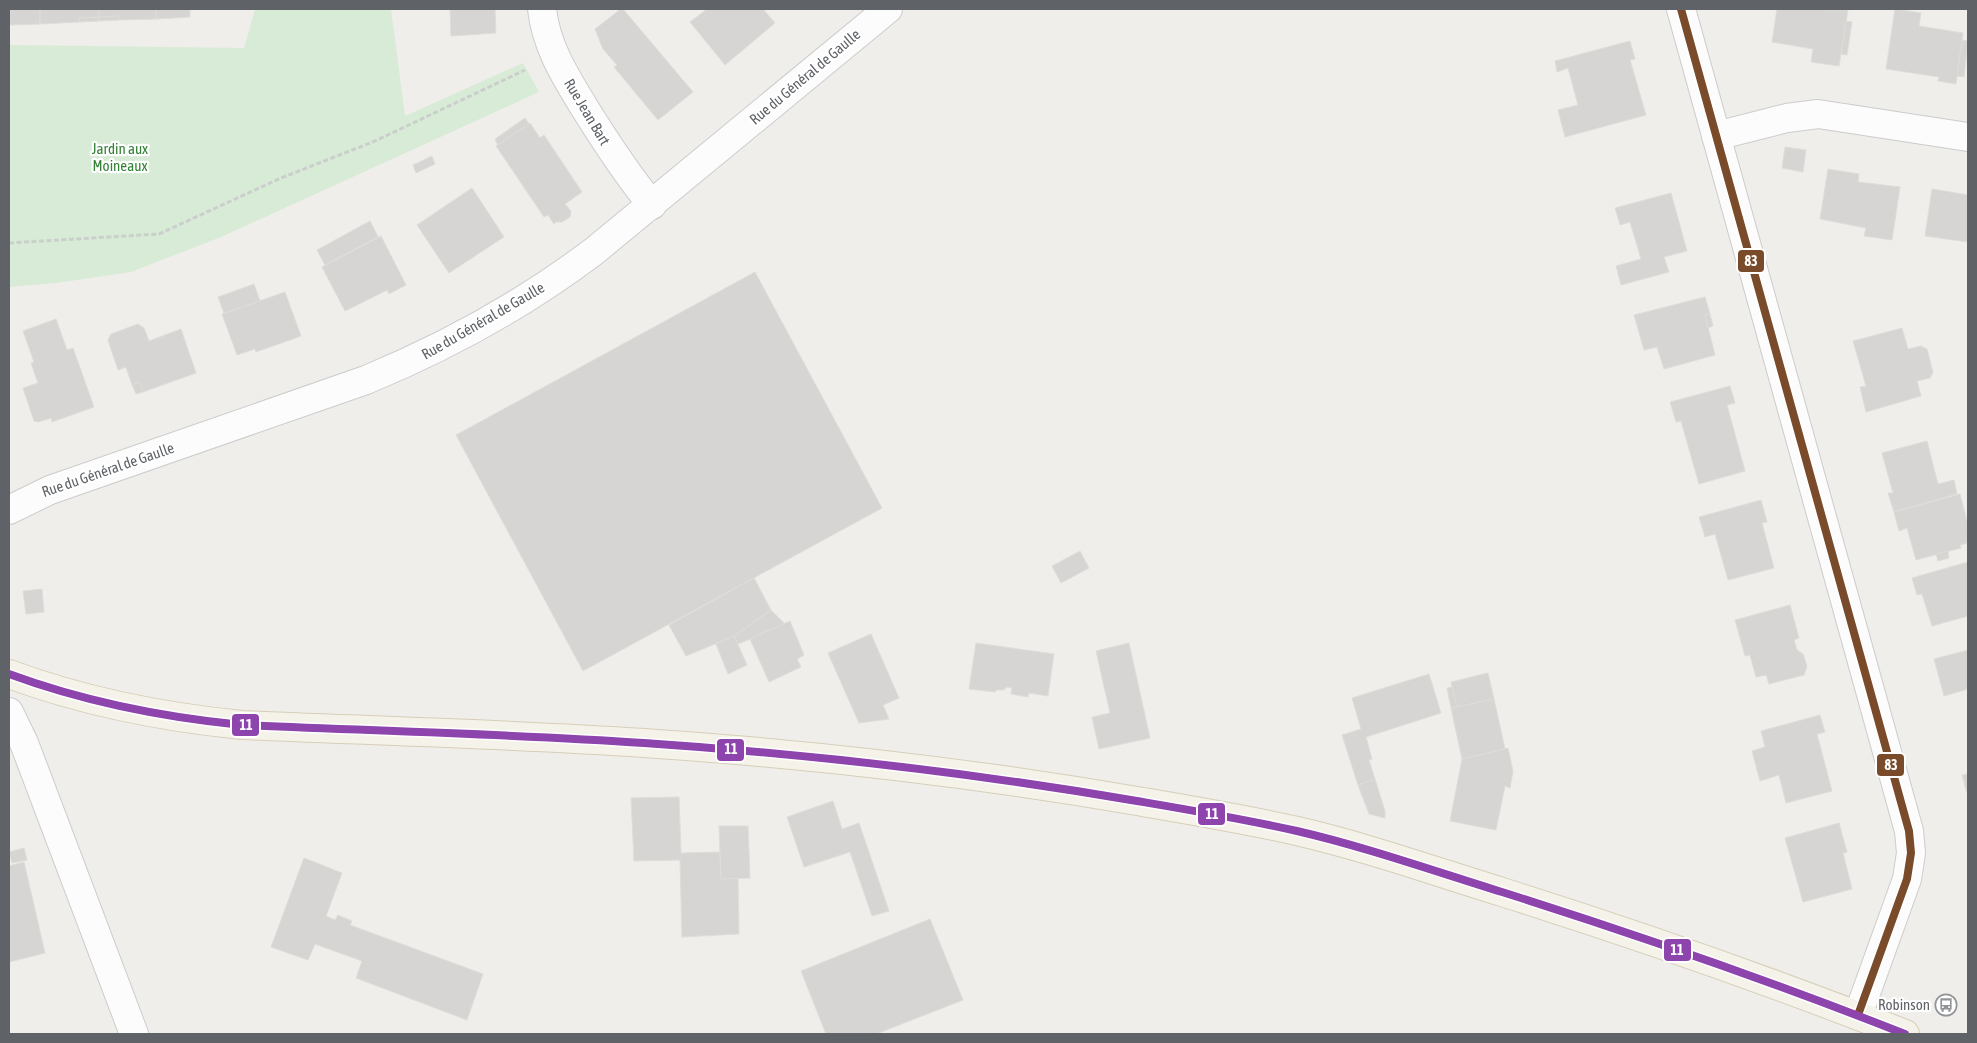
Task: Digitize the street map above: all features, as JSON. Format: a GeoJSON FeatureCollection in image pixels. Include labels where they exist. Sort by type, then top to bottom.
{"type":"FeatureCollection","features":[{"type":"Feature","properties":{"kind":"main road"},"geometry":{"type":"LineString","coordinates":[[9,674],[94,700],[142,712],[192,720],[242,725],[593,740],[845,760],[1003,780],[1240,819],[1357,847],[1599,923],[1744,973],[1905,1034]]}},
{"type":"Feature","properties":{"kind":"street","name":"Rue Jean Bart"},"geometry":{"type":"LineString","coordinates":[[542,9],[554,56],[610,151],[652,205]]}},
{"type":"Feature","properties":{"kind":"street","name":"Rue du Général de Gaulle"},"geometry":{"type":"LineString","coordinates":[[9,510],[50,490],[366,380],[410,362],[499,314],[550,283],[593,252],[888,9]]}},
{"type":"Feature","properties":{"kind":"street"},"geometry":{"type":"LineString","coordinates":[[1681,9],[1909,831],[1910,853],[1904,890],[1858,1016]]}},
{"type":"Feature","properties":{"kind":"street"},"geometry":{"type":"LineString","coordinates":[[1716,136],[1787,118],[1818,114],[1968,137]]}},
{"type":"Feature","properties":{"kind":"street"},"geometry":{"type":"LineString","coordinates":[[9,712],[24,743],[134,1034]]}},
{"type":"Feature","properties":{"kind":"path"},"geometry":{"type":"LineString","coordinates":[[9,243],[159,234],[281,178],[375,141],[554,56]]}},
{"type":"Feature","properties":{"kind":"green space","name":"Jardin aux Moineaux"},"geometry":{"type":"Polygon","coordinates":[[[255,9],[391,9],[405,116],[523,63],[539,92],[221,237],[131,272],[56,283],[9,287],[9,45],[244,48],[255,9]]]}},
{"type":"Feature","properties":{"kind":"building"},"geometry":{"type":"Polygon","coordinates":[[[9,9],[40,9],[40,24],[9,25],[9,9]]]}},
{"type":"Feature","properties":{"kind":"building"},"geometry":{"type":"Polygon","coordinates":[[[40,9],[99,9],[99,17],[79,18],[80,22],[40,24],[40,9]]]}},
{"type":"Feature","properties":{"kind":"building"},"geometry":{"type":"Polygon","coordinates":[[[99,9],[156,9],[157,19],[119,20],[119,16],[99,17],[99,9]]]}},
{"type":"Feature","properties":{"kind":"building"},"geometry":{"type":"Polygon","coordinates":[[[156,9],[190,9],[190,17],[157,19],[156,9]]]}},
{"type":"Feature","properties":{"kind":"building"},"geometry":{"type":"Polygon","coordinates":[[[450,9],[495,9],[496,33],[451,36],[450,9]]]}},
{"type":"Feature","properties":{"kind":"building"},"geometry":{"type":"Polygon","coordinates":[[[623,9],[693,92],[658,120],[614,67],[617,65],[603,49],[595,29],[623,9]]]}},
{"type":"Feature","properties":{"kind":"building"},"geometry":{"type":"Polygon","coordinates":[[[707,9],[763,9],[775,23],[725,65],[690,22],[707,9]]]}},
{"type":"Feature","properties":{"kind":"building"},"geometry":{"type":"Polygon","coordinates":[[[1777,9],[1848,10],[1839,66],[1811,62],[1813,49],[1772,42],[1777,9]]]}},
{"type":"Feature","properties":{"kind":"building"},"geometry":{"type":"Polygon","coordinates":[[[1895,9],[1921,13],[1919,26],[1963,33],[1956,84],[1938,81],[1939,77],[1886,69],[1895,9]]]}},
{"type":"Feature","properties":{"kind":"building"},"geometry":{"type":"Polygon","coordinates":[[[119,16],[119,20],[99,21],[99,17],[119,16]]]}},
{"type":"Feature","properties":{"kind":"building"},"geometry":{"type":"Polygon","coordinates":[[[99,17],[99,21],[80,22],[79,18],[99,17]]]}},
{"type":"Feature","properties":{"kind":"building"},"geometry":{"type":"Polygon","coordinates":[[[1846,21],[1852,22],[1847,55],[1841,54],[1846,21]]]}},
{"type":"Feature","properties":{"kind":"building"},"geometry":{"type":"Polygon","coordinates":[[[1962,40],[1968,41],[1964,77],[1957,76],[1962,40]]]}},
{"type":"Feature","properties":{"kind":"building"},"geometry":{"type":"Polygon","coordinates":[[[1630,41],[1635,59],[1630,60],[1646,115],[1565,137],[1558,110],[1578,105],[1568,68],[1557,72],[1555,61],[1630,41]]]}},
{"type":"Feature","properties":{"kind":"building"},"geometry":{"type":"Polygon","coordinates":[[[525,118],[529,124],[498,145],[495,139],[525,118]]]}},
{"type":"Feature","properties":{"kind":"building"},"geometry":{"type":"Polygon","coordinates":[[[530,123],[540,138],[544,135],[582,192],[565,204],[571,211],[570,217],[562,222],[554,224],[548,215],[544,217],[496,146],[530,123]]]}},
{"type":"Feature","properties":{"kind":"building"},"geometry":{"type":"Polygon","coordinates":[[[1785,147],[1806,150],[1803,172],[1782,168],[1785,147]]]}},
{"type":"Feature","properties":{"kind":"building"},"geometry":{"type":"Polygon","coordinates":[[[432,156],[435,164],[416,173],[413,165],[432,156]]]}},
{"type":"Feature","properties":{"kind":"building"},"geometry":{"type":"Polygon","coordinates":[[[1828,169],[1859,174],[1858,182],[1900,187],[1892,240],[1864,236],[1866,228],[1820,219],[1828,169]]]}},
{"type":"Feature","properties":{"kind":"building"},"geometry":{"type":"Polygon","coordinates":[[[472,188],[504,237],[449,273],[417,225],[472,188]]]}},
{"type":"Feature","properties":{"kind":"building"},"geometry":{"type":"Polygon","coordinates":[[[1932,189],[1968,195],[1968,242],[1925,236],[1932,189]]]}},
{"type":"Feature","properties":{"kind":"building"},"geometry":{"type":"Polygon","coordinates":[[[1671,193],[1687,251],[1664,257],[1669,272],[1621,285],[1616,266],[1641,259],[1630,222],[1620,225],[1615,208],[1671,193]]]}},
{"type":"Feature","properties":{"kind":"building"},"geometry":{"type":"Polygon","coordinates":[[[370,221],[378,237],[325,265],[317,250],[370,221]]]}},
{"type":"Feature","properties":{"kind":"building"},"geometry":{"type":"Polygon","coordinates":[[[381,236],[406,285],[389,294],[387,290],[345,311],[322,267],[381,236]]]}},
{"type":"Feature","properties":{"kind":"building"},"geometry":{"type":"Polygon","coordinates":[[[755,272],[882,508],[583,671],[456,435],[755,272]]]}},
{"type":"Feature","properties":{"kind":"building"},"geometry":{"type":"Polygon","coordinates":[[[254,284],[260,301],[224,313],[218,297],[254,284]]]}},
{"type":"Feature","properties":{"kind":"building"},"geometry":{"type":"Polygon","coordinates":[[[285,292],[301,336],[256,352],[255,349],[237,355],[222,314],[285,292]]]}},
{"type":"Feature","properties":{"kind":"building"},"geometry":{"type":"Polygon","coordinates":[[[1705,297],[1710,314],[1705,315],[1715,355],[1664,369],[1657,347],[1644,350],[1634,315],[1705,297]]]}},
{"type":"Feature","properties":{"kind":"building"},"geometry":{"type":"Polygon","coordinates":[[[1710,314],[1713,326],[1708,328],[1705,315],[1710,314]]]}},
{"type":"Feature","properties":{"kind":"building"},"geometry":{"type":"Polygon","coordinates":[[[56,319],[67,350],[73,348],[94,407],[52,422],[51,418],[38,422],[34,421],[23,388],[38,383],[31,363],[34,362],[23,331],[56,319]]]}},
{"type":"Feature","properties":{"kind":"building"},"geometry":{"type":"Polygon","coordinates":[[[138,324],[144,328],[149,341],[181,329],[196,373],[143,392],[140,382],[132,385],[126,367],[118,370],[108,340],[111,334],[138,324]]]}},
{"type":"Feature","properties":{"kind":"building"},"geometry":{"type":"Polygon","coordinates":[[[1902,328],[1908,349],[1921,346],[1927,349],[1933,372],[1930,378],[1917,381],[1921,396],[1866,412],[1860,387],[1866,386],[1853,341],[1902,328]]]}},
{"type":"Feature","properties":{"kind":"building"},"geometry":{"type":"Polygon","coordinates":[[[140,382],[143,392],[136,394],[132,385],[140,382]]]}},
{"type":"Feature","properties":{"kind":"building"},"geometry":{"type":"Polygon","coordinates":[[[1730,386],[1735,403],[1727,405],[1745,471],[1699,484],[1681,421],[1676,422],[1670,402],[1730,386]]]}},
{"type":"Feature","properties":{"kind":"building"},"geometry":{"type":"Polygon","coordinates":[[[1927,441],[1938,484],[1954,480],[1957,494],[1894,512],[1888,493],[1893,493],[1882,453],[1927,441]]]}},
{"type":"Feature","properties":{"kind":"building"},"geometry":{"type":"Polygon","coordinates":[[[1960,494],[1968,525],[1967,543],[1960,545],[1961,548],[1916,560],[1907,528],[1899,531],[1894,512],[1960,494]]]}},
{"type":"Feature","properties":{"kind":"building"},"geometry":{"type":"Polygon","coordinates":[[[1761,500],[1767,522],[1762,523],[1774,568],[1728,580],[1715,534],[1705,537],[1699,517],[1761,500]]]}},
{"type":"Feature","properties":{"kind":"building"},"geometry":{"type":"Polygon","coordinates":[[[1080,551],[1089,568],[1061,583],[1052,566],[1080,551]]]}},
{"type":"Feature","properties":{"kind":"building"},"geometry":{"type":"Polygon","coordinates":[[[1948,551],[1949,558],[1938,561],[1936,554],[1948,551]]]}},
{"type":"Feature","properties":{"kind":"building"},"geometry":{"type":"Polygon","coordinates":[[[1968,562],[1968,616],[1932,626],[1922,594],[1917,595],[1912,578],[1968,562]]]}},
{"type":"Feature","properties":{"kind":"building"},"geometry":{"type":"Polygon","coordinates":[[[754,578],[771,610],[734,636],[686,656],[669,625],[754,578]]]}},
{"type":"Feature","properties":{"kind":"building"},"geometry":{"type":"Polygon","coordinates":[[[42,589],[44,612],[26,614],[23,591],[42,589]]]}},
{"type":"Feature","properties":{"kind":"building"},"geometry":{"type":"Polygon","coordinates":[[[1790,605],[1799,638],[1794,640],[1797,650],[1803,654],[1807,666],[1804,675],[1769,684],[1766,675],[1756,677],[1750,655],[1745,656],[1735,620],[1790,605]]]}},
{"type":"Feature","properties":{"kind":"building"},"geometry":{"type":"Polygon","coordinates":[[[771,610],[785,624],[738,644],[734,636],[771,610]]]}},
{"type":"Feature","properties":{"kind":"building"},"geometry":{"type":"Polygon","coordinates":[[[790,621],[804,655],[797,659],[801,667],[769,682],[750,639],[790,621]]]}},
{"type":"Feature","properties":{"kind":"building"},"geometry":{"type":"Polygon","coordinates":[[[871,634],[899,698],[883,705],[889,719],[859,723],[828,653],[871,634]]]}},
{"type":"Feature","properties":{"kind":"building"},"geometry":{"type":"Polygon","coordinates":[[[734,636],[747,665],[728,674],[716,644],[734,636]]]}},
{"type":"Feature","properties":{"kind":"building"},"geometry":{"type":"Polygon","coordinates":[[[976,643],[1054,654],[1048,696],[1029,693],[1028,697],[1011,694],[1012,688],[1006,687],[1004,690],[996,690],[995,692],[969,689],[976,643]]]}},
{"type":"Feature","properties":{"kind":"building"},"geometry":{"type":"Polygon","coordinates":[[[1129,643],[1150,738],[1099,749],[1092,717],[1110,713],[1096,651],[1129,643]]]}},
{"type":"Feature","properties":{"kind":"building"},"geometry":{"type":"Polygon","coordinates":[[[1968,650],[1968,689],[1944,696],[1934,659],[1968,650]]]}},
{"type":"Feature","properties":{"kind":"building"},"geometry":{"type":"Polygon","coordinates":[[[1488,673],[1494,699],[1457,707],[1451,682],[1488,673]]]}},
{"type":"Feature","properties":{"kind":"building"},"geometry":{"type":"Polygon","coordinates":[[[1429,674],[1441,713],[1366,737],[1372,759],[1369,760],[1375,779],[1358,785],[1342,735],[1361,729],[1352,698],[1429,674]]]}},
{"type":"Feature","properties":{"kind":"building"},"geometry":{"type":"Polygon","coordinates":[[[1452,687],[1457,707],[1451,708],[1447,688],[1452,687]]]}},
{"type":"Feature","properties":{"kind":"building"},"geometry":{"type":"Polygon","coordinates":[[[1494,699],[1505,749],[1462,759],[1451,708],[1494,699]]]}},
{"type":"Feature","properties":{"kind":"building"},"geometry":{"type":"Polygon","coordinates":[[[1820,715],[1825,732],[1817,734],[1832,791],[1786,803],[1779,775],[1760,781],[1752,751],[1765,747],[1761,731],[1820,715]]]}},
{"type":"Feature","properties":{"kind":"building"},"geometry":{"type":"Polygon","coordinates":[[[1508,748],[1513,771],[1510,788],[1505,786],[1496,830],[1450,821],[1462,759],[1508,748]]]}},
{"type":"Feature","properties":{"kind":"building"},"geometry":{"type":"Polygon","coordinates":[[[1968,774],[1968,793],[1967,793],[1962,775],[1968,774]]]}},
{"type":"Feature","properties":{"kind":"building"},"geometry":{"type":"Polygon","coordinates":[[[1375,779],[1385,811],[1385,818],[1369,814],[1358,785],[1375,779]]]}},
{"type":"Feature","properties":{"kind":"building"},"geometry":{"type":"Polygon","coordinates":[[[679,797],[681,853],[720,852],[721,879],[738,878],[739,934],[682,937],[680,860],[634,861],[631,798],[679,797]]]}},
{"type":"Feature","properties":{"kind":"building"},"geometry":{"type":"Polygon","coordinates":[[[833,801],[842,829],[859,823],[889,911],[872,916],[850,852],[804,867],[787,817],[833,801]]]}},
{"type":"Feature","properties":{"kind":"building"},"geometry":{"type":"Polygon","coordinates":[[[1839,823],[1847,852],[1843,853],[1852,889],[1803,902],[1785,838],[1839,823]]]}},
{"type":"Feature","properties":{"kind":"building"},"geometry":{"type":"Polygon","coordinates":[[[719,826],[748,826],[750,878],[721,879],[719,826]]]}},
{"type":"Feature","properties":{"kind":"building"},"geometry":{"type":"Polygon","coordinates":[[[24,848],[27,860],[12,863],[9,852],[24,848]]]}},
{"type":"Feature","properties":{"kind":"building"},"geometry":{"type":"Polygon","coordinates":[[[304,858],[342,873],[326,916],[335,920],[338,915],[352,921],[350,925],[483,974],[467,1020],[356,978],[362,961],[315,944],[308,960],[271,947],[304,858]]]}},
{"type":"Feature","properties":{"kind":"building"},"geometry":{"type":"Polygon","coordinates":[[[24,862],[45,953],[9,962],[9,866],[24,862]]]}},
{"type":"Feature","properties":{"kind":"building"},"geometry":{"type":"Polygon","coordinates":[[[930,919],[963,1000],[876,1034],[826,1034],[801,971],[930,919]]]}},
{"type":"Feature","properties":{"kind":"transit line","name":"83"},"geometry":{"type":"LineString","coordinates":[[1681,9],[1909,831],[1911,853],[1907,879],[1858,1015]]}},
{"type":"Feature","properties":{"kind":"transit line","name":"11"},"geometry":{"type":"LineString","coordinates":[[9,674],[66,693],[124,707],[212,722],[242,725],[594,740],[768,753],[953,773],[1076,791],[1237,819],[1349,844],[1553,908],[1755,978],[1905,1034]]}},
{"type":"Feature","properties":{"kind":"place","name":"Robinson"},"geometry":{"type":"Point","coordinates":[1946,1005]}}]}
